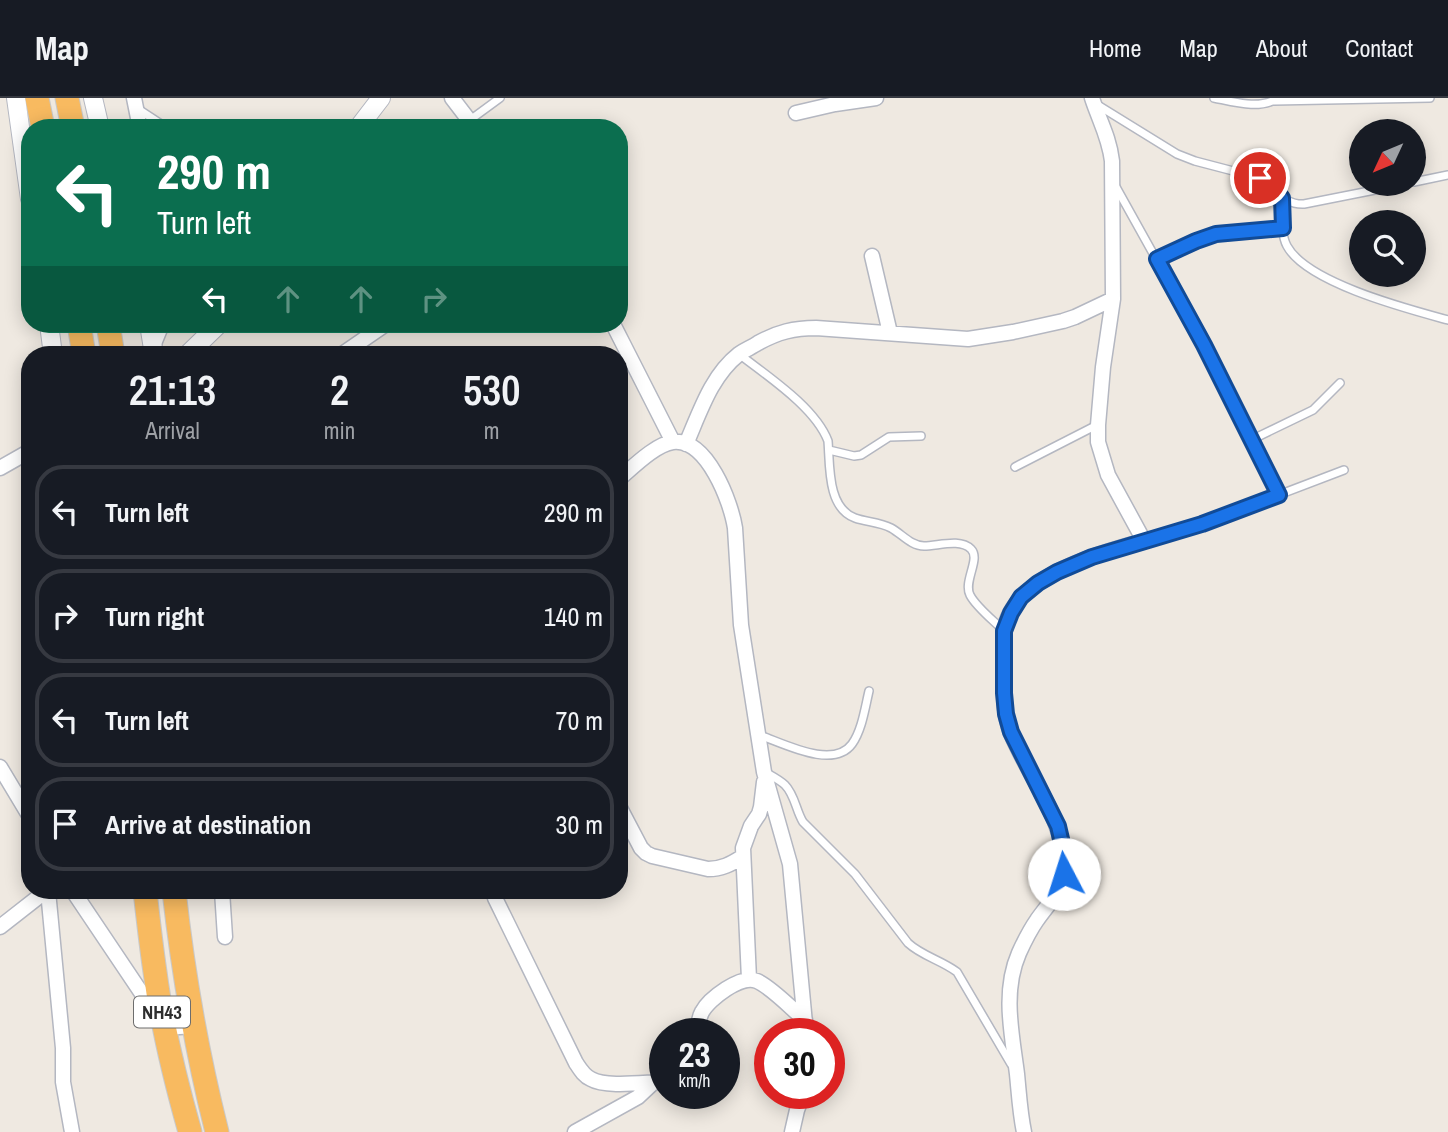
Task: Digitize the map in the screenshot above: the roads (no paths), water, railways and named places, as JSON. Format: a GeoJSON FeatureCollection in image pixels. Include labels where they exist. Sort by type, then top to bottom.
{"type":"FeatureCollection","features":[{"type":"Feature","properties":{"kind":"highway"},"geometry":{"type":"LineString","coordinates":[[37,98],[41,119]]}},
{"type":"Feature","properties":{"kind":"highway"},"geometry":{"type":"LineString","coordinates":[[67,98],[71,119]]}},
{"type":"Feature","properties":{"kind":"highway","name":"NH43"},"geometry":{"type":"LineString","coordinates":[[146,899],[165,1028],[190,1132]]}},
{"type":"Feature","properties":{"kind":"highway","name":"NH43"},"geometry":{"type":"LineString","coordinates":[[175,899],[179,942],[194,1026],[218,1132]]}},
{"type":"Feature","properties":{"kind":"street"},"geometry":{"type":"LineString","coordinates":[[16,98],[21,134]]}},
{"type":"Feature","properties":{"kind":"street"},"geometry":{"type":"LineString","coordinates":[[93,98],[98,119]]}},
{"type":"Feature","properties":{"kind":"street"},"geometry":{"type":"LineString","coordinates":[[452,98],[469,119]]}},
{"type":"Feature","properties":{"kind":"street"},"geometry":{"type":"LineString","coordinates":[[796,113],[876,98]]}},
{"type":"Feature","properties":{"kind":"street"},"geometry":{"type":"LineString","coordinates":[[363,119],[375,100]]}},
{"type":"Feature","properties":{"kind":"street"},"geometry":{"type":"LineString","coordinates":[[1024,1132],[1011,1029],[1009,1000],[1012,976],[1019,954],[1036,922],[1057,893],[1064,874],[1064,852],[1058,826],[1011,732],[1006,714],[1004,631],[1021,597],[1038,583],[1092,557],[1144,541],[1108,474],[1098,442],[1103,367],[1113,299],[1112,180],[1110,145],[1092,100]]}},
{"type":"Feature","properties":{"kind":"street"},"geometry":{"type":"LineString","coordinates":[[872,256],[890,333]]}},
{"type":"Feature","properties":{"kind":"street"},"geometry":{"type":"LineString","coordinates":[[628,472],[658,449],[680,443],[714,381],[739,354],[786,330],[801,328],[948,339],[982,338],[1063,321],[1113,299]]}},
{"type":"Feature","properties":{"kind":"street"},"geometry":{"type":"LineString","coordinates":[[196,346],[210,333]]}},
{"type":"Feature","properties":{"kind":"street"},"geometry":{"type":"LineString","coordinates":[[354,346],[373,333]]}},
{"type":"Feature","properties":{"kind":"street"},"geometry":{"type":"LineString","coordinates":[[628,351],[680,443],[698,451],[709,465],[722,486],[732,513],[741,625],[764,772],[790,864],[805,1018]]}},
{"type":"Feature","properties":{"kind":"street"},"geometry":{"type":"LineString","coordinates":[[0,468],[21,456]]}},
{"type":"Feature","properties":{"kind":"street"},"geometry":{"type":"LineString","coordinates":[[0,767],[21,802]]}},
{"type":"Feature","properties":{"kind":"street"},"geometry":{"type":"LineString","coordinates":[[749,979],[742,857],[746,838],[761,807],[764,772]]}},
{"type":"Feature","properties":{"kind":"street"},"geometry":{"type":"LineString","coordinates":[[628,823],[641,848],[652,856],[708,869],[727,867],[742,857]]}},
{"type":"Feature","properties":{"kind":"street"},"geometry":{"type":"LineString","coordinates":[[0,927],[37,899]]}},
{"type":"Feature","properties":{"kind":"street"},"geometry":{"type":"LineString","coordinates":[[48,899],[63,1048],[63,1082],[72,1132]]}},
{"type":"Feature","properties":{"kind":"street"},"geometry":{"type":"LineString","coordinates":[[78,899],[165,1028],[194,1026]]}},
{"type":"Feature","properties":{"kind":"street"},"geometry":{"type":"LineString","coordinates":[[223,899],[225,937]]}},
{"type":"Feature","properties":{"kind":"street"},"geometry":{"type":"LineString","coordinates":[[495,899],[583,1073],[602,1084],[649,1082]]}},
{"type":"Feature","properties":{"kind":"street"},"geometry":{"type":"LineString","coordinates":[[699,1018],[702,1011],[723,992],[738,982],[749,979],[758,981],[797,1018]]}},
{"type":"Feature","properties":{"kind":"street"},"geometry":{"type":"LineString","coordinates":[[575,1132],[649,1089]]}},
{"type":"Feature","properties":{"kind":"street"},"geometry":{"type":"LineString","coordinates":[[792,1132],[797,1109]]}},
{"type":"Feature","properties":{"kind":"lane"},"geometry":{"type":"LineString","coordinates":[[478,119],[500,98]]}},
{"type":"Feature","properties":{"kind":"lane"},"geometry":{"type":"LineString","coordinates":[[1214,98],[1260,104],[1276,100],[1430,98]]}},
{"type":"Feature","properties":{"kind":"lane"},"geometry":{"type":"LineString","coordinates":[[1092,100],[1177,154],[1260,178],[1289,202],[1304,204],[1349,195]]}},
{"type":"Feature","properties":{"kind":"lane"},"geometry":{"type":"LineString","coordinates":[[135,102],[155,119]]}},
{"type":"Feature","properties":{"kind":"lane"},"geometry":{"type":"LineString","coordinates":[[1426,180],[1448,175]]}},
{"type":"Feature","properties":{"kind":"lane"},"geometry":{"type":"LineString","coordinates":[[1112,180],[1204,345],[1279,495]]}},
{"type":"Feature","properties":{"kind":"lane"},"geometry":{"type":"LineString","coordinates":[[1282,198],[1283,236],[1289,249],[1311,269],[1356,291],[1448,320]]}},
{"type":"Feature","properties":{"kind":"lane"},"geometry":{"type":"LineString","coordinates":[[1157,259],[1216,234],[1283,228]]}},
{"type":"Feature","properties":{"kind":"lane"},"geometry":{"type":"LineString","coordinates":[[739,354],[780,386],[812,416],[825,433],[836,502],[843,511],[850,517],[891,528],[917,545],[956,543],[970,548],[974,553],[968,583],[970,594],[1004,631]]}},
{"type":"Feature","properties":{"kind":"lane"},"geometry":{"type":"LineString","coordinates":[[1251,440],[1313,410],[1340,383]]}},
{"type":"Feature","properties":{"kind":"lane"},"geometry":{"type":"LineString","coordinates":[[1015,467],[1098,425]]}},
{"type":"Feature","properties":{"kind":"lane"},"geometry":{"type":"LineString","coordinates":[[829,450],[861,455],[889,438],[921,436]]}},
{"type":"Feature","properties":{"kind":"lane"},"geometry":{"type":"LineString","coordinates":[[1144,541],[1202,524],[1344,470]]}},
{"type":"Feature","properties":{"kind":"lane"},"geometry":{"type":"LineString","coordinates":[[758,735],[816,755],[830,756],[840,753],[853,743],[857,735],[869,691]]}},
{"type":"Feature","properties":{"kind":"lane"},"geometry":{"type":"LineString","coordinates":[[764,772],[786,786],[803,822],[855,874],[908,943],[916,951],[946,964],[957,972],[1017,1074]]}}]}
